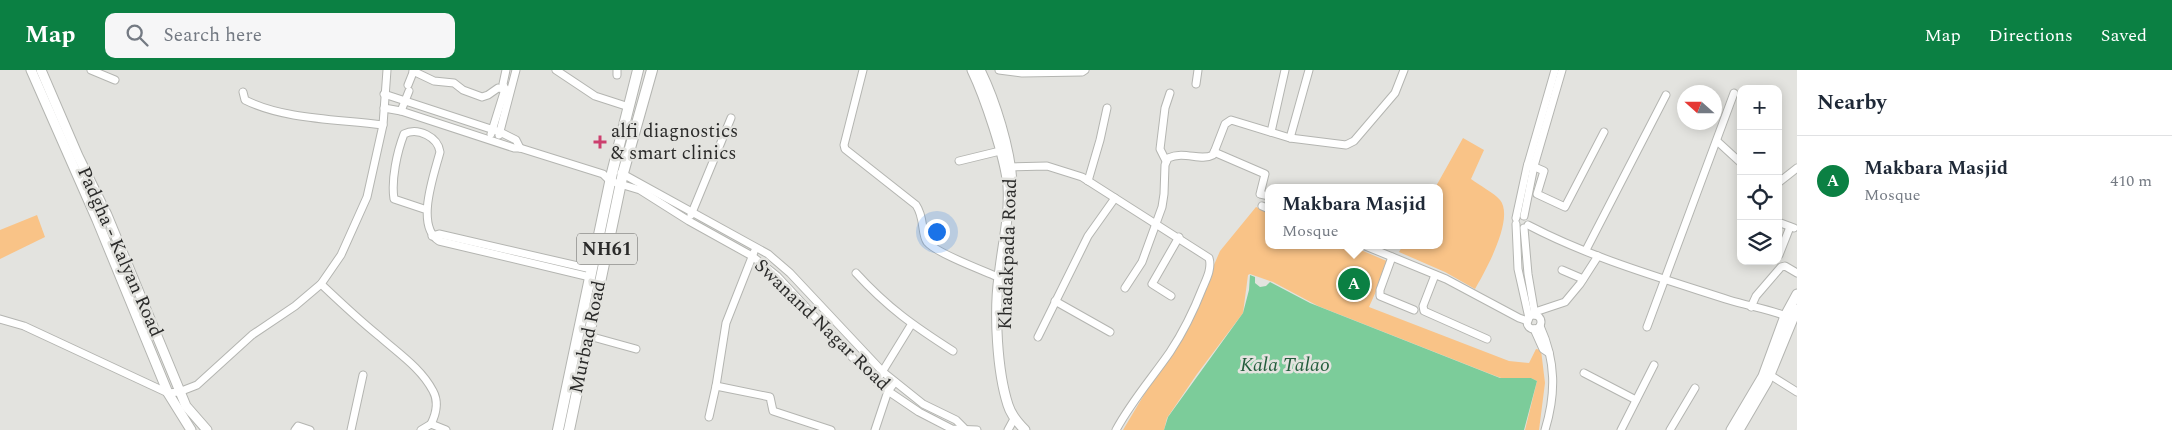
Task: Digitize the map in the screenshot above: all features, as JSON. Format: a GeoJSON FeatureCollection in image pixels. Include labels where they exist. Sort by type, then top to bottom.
{"type":"FeatureCollection","features":[{"type":"Feature","properties":{"kind":"highway","name":"NH61"},"geometry":{"type":"LineString","coordinates":[[558,430],[574,376],[608,176],[638,70]]}},
{"type":"Feature","properties":{"kind":"highway","name":"Murbad Road"},"geometry":{"type":"LineString","coordinates":[[569,430],[574,376],[589,336],[622,179],[652,70]]}},
{"type":"Feature","properties":{"kind":"main road"},"geometry":{"type":"LineString","coordinates":[[31,70],[97,220],[168,393],[191,430]]}},
{"type":"Feature","properties":{"kind":"main road","name":"Padgha - Kalyan Road"},"geometry":{"type":"LineString","coordinates":[[40,70],[70,139],[107,215],[179,392],[186,406],[207,430]]}},
{"type":"Feature","properties":{"kind":"main road","name":"Khadakpada Road"},"geometry":{"type":"LineString","coordinates":[[973,70],[986,96]]}},
{"type":"Feature","properties":{"kind":"main road","name":"Khadakpada Road"},"geometry":{"type":"LineString","coordinates":[[980,70],[1008,167],[1013,203],[1001,277],[999,306],[1013,415]]}},
{"type":"Feature","properties":{"kind":"main road","name":"Khadakpada Road"},"geometry":{"type":"LineString","coordinates":[[994,122],[1000,151],[1008,167]]}},
{"type":"Feature","properties":{"kind":"main road"},"geometry":{"type":"LineString","coordinates":[[97,220],[107,215]]}},
{"type":"Feature","properties":{"kind":"main road"},"geometry":{"type":"LineString","coordinates":[[1731,430],[1763,376],[1797,294]]}},
{"type":"Feature","properties":{"kind":"main road"},"geometry":{"type":"LineString","coordinates":[[1740,430],[1770,375],[1788,317],[1797,309]]}},
{"type":"Feature","properties":{"kind":"main road"},"geometry":{"type":"LineString","coordinates":[[1013,415],[1025,430]]}},
{"type":"Feature","properties":{"kind":"street"},"geometry":{"type":"LineString","coordinates":[[91,70],[115,80]]}},
{"type":"Feature","properties":{"kind":"street"},"geometry":{"type":"LineString","coordinates":[[0,319],[24,326],[168,393],[179,392],[197,385],[252,335],[295,306],[321,284],[341,255],[367,197],[383,125],[387,70]]}},
{"type":"Feature","properties":{"kind":"street"},"geometry":{"type":"LineString","coordinates":[[402,111],[413,70],[434,81],[454,83],[463,90],[482,97],[498,88],[505,90]]}},
{"type":"Feature","properties":{"kind":"street"},"geometry":{"type":"LineString","coordinates":[[496,131],[505,90],[503,84],[506,70]]}},
{"type":"Feature","properties":{"kind":"street"},"geometry":{"type":"LineString","coordinates":[[493,140],[516,70]]}},
{"type":"Feature","properties":{"kind":"street"},"geometry":{"type":"LineString","coordinates":[[556,70],[595,96],[629,107]]}},
{"type":"Feature","properties":{"kind":"street"},"geometry":{"type":"LineString","coordinates":[[863,70],[844,145],[845,149],[916,205],[922,213],[927,242],[948,254],[1001,277]]}},
{"type":"Feature","properties":{"kind":"street"},"geometry":{"type":"LineString","coordinates":[[999,70],[1082,72],[1085,70]]}},
{"type":"Feature","properties":{"kind":"street"},"geometry":{"type":"LineString","coordinates":[[1196,84],[1198,70]]}},
{"type":"Feature","properties":{"kind":"street"},"geometry":{"type":"LineString","coordinates":[[1271,132],[1285,70]]}},
{"type":"Feature","properties":{"kind":"street"},"geometry":{"type":"LineString","coordinates":[[1290,138],[1309,70]]}},
{"type":"Feature","properties":{"kind":"street"},"geometry":{"type":"LineString","coordinates":[[1166,161],[1172,156],[1184,154],[1204,158],[1209,157],[1214,152],[1224,124],[1231,120],[1290,138],[1346,145],[1354,141],[1395,93],[1404,70]]}},
{"type":"Feature","properties":{"kind":"street"},"geometry":{"type":"LineString","coordinates":[[1555,70],[1531,165],[1518,228],[1526,226],[1598,256],[1751,307],[1788,317]]}},
{"type":"Feature","properties":{"kind":"street"},"geometry":{"type":"LineString","coordinates":[[1531,165],[1562,70]]}},
{"type":"Feature","properties":{"kind":"street"},"geometry":{"type":"LineString","coordinates":[[243,92],[246,100],[288,114],[383,125]]}},
{"type":"Feature","properties":{"kind":"street"},"geometry":{"type":"LineString","coordinates":[[1125,288],[1142,262],[1164,194],[1166,161],[1160,149],[1165,108],[1170,93]]}},
{"type":"Feature","properties":{"kind":"street"},"geometry":{"type":"LineString","coordinates":[[384,94],[496,131],[516,140],[520,148]]}},
{"type":"Feature","properties":{"kind":"street"},"geometry":{"type":"LineString","coordinates":[[1647,327],[1734,94]]}},
{"type":"Feature","properties":{"kind":"street"},"geometry":{"type":"LineString","coordinates":[[1586,250],[1666,95]]}},
{"type":"Feature","properties":{"kind":"street","name":"Swanand Nagar Road"},"geometry":{"type":"LineString","coordinates":[[384,108],[402,111],[514,148],[520,148],[622,179],[693,212],[768,254],[784,268],[883,372],[923,404],[956,420],[964,428]]}},
{"type":"Feature","properties":{"kind":"street"},"geometry":{"type":"LineString","coordinates":[[1088,180],[1107,108]]}},
{"type":"Feature","properties":{"kind":"street"},"geometry":{"type":"LineString","coordinates":[[689,221],[731,118]]}},
{"type":"Feature","properties":{"kind":"street"},"geometry":{"type":"LineString","coordinates":[[427,210],[394,199],[393,190],[400,143],[404,134],[409,131],[417,131],[435,140],[439,146],[440,152],[427,210],[428,227],[432,236],[439,234],[484,248],[591,273]]}},
{"type":"Feature","properties":{"kind":"street"},"geometry":{"type":"LineString","coordinates":[[1531,165],[1544,171],[1538,194],[1565,207],[1604,132]]}},
{"type":"Feature","properties":{"kind":"street"},"geometry":{"type":"LineString","coordinates":[[1717,141],[1737,159]]}},
{"type":"Feature","properties":{"kind":"street"},"geometry":{"type":"LineString","coordinates":[[959,161],[1000,151]]}},
{"type":"Feature","properties":{"kind":"street"},"geometry":{"type":"LineString","coordinates":[[1214,152],[1265,174],[1260,194],[1265,195]]}},
{"type":"Feature","properties":{"kind":"street"},"geometry":{"type":"LineString","coordinates":[[1008,167],[1047,166],[1082,177],[1207,256],[1210,262],[1209,272],[1197,305],[1185,328],[1127,410],[1116,430]]}},
{"type":"Feature","properties":{"kind":"street"},"geometry":{"type":"LineString","coordinates":[[1782,180],[1797,168]]}},
{"type":"Feature","properties":{"kind":"street","name":"Swanand Nagar Road"},"geometry":{"type":"LineString","coordinates":[[622,179],[689,221],[752,256],[777,276],[876,382],[888,391],[919,412],[952,429],[977,430]]}},
{"type":"Feature","properties":{"kind":"street"},"geometry":{"type":"LineString","coordinates":[[1038,337],[1088,236],[1115,198]]}},
{"type":"Feature","properties":{"kind":"street"},"geometry":{"type":"LineString","coordinates":[[1519,219],[1528,220],[1526,226],[1526,249],[1532,316],[1529,326],[1537,328],[1549,346],[1554,384],[1546,430]]}},
{"type":"Feature","properties":{"kind":"street"},"geometry":{"type":"LineString","coordinates":[[1519,219],[1516,250],[1518,269],[1532,316]]}},
{"type":"Feature","properties":{"kind":"street"},"geometry":{"type":"LineString","coordinates":[[1782,224],[1792,228],[1782,247]]}},
{"type":"Feature","properties":{"kind":"street"},"geometry":{"type":"LineString","coordinates":[[713,234],[717,226]]}},
{"type":"Feature","properties":{"kind":"street"},"geometry":{"type":"LineString","coordinates":[[1171,296],[1152,284],[1178,238]]}},
{"type":"Feature","properties":{"kind":"street"},"geometry":{"type":"LineString","coordinates":[[709,417],[726,323],[756,248]]}},
{"type":"Feature","properties":{"kind":"street"},"geometry":{"type":"LineString","coordinates":[[1373,249],[1433,274],[1519,318],[1532,316],[1565,302],[1598,256]]}},
{"type":"Feature","properties":{"kind":"street"},"geometry":{"type":"LineString","coordinates":[[1516,250],[1526,249]]}},
{"type":"Feature","properties":{"kind":"street"},"geometry":{"type":"LineString","coordinates":[[1392,257],[1380,294],[1382,297],[1414,310]]}},
{"type":"Feature","properties":{"kind":"street"},"geometry":{"type":"LineString","coordinates":[[1751,307],[1756,296],[1781,267],[1785,266],[1797,274]]}},
{"type":"Feature","properties":{"kind":"street"},"geometry":{"type":"LineString","coordinates":[[777,276],[784,268]]}},
{"type":"Feature","properties":{"kind":"street"},"geometry":{"type":"LineString","coordinates":[[1562,270],[1583,279]]}},
{"type":"Feature","properties":{"kind":"street"},"geometry":{"type":"LineString","coordinates":[[856,273],[880,299],[911,325],[953,351]]}},
{"type":"Feature","properties":{"kind":"street"},"geometry":{"type":"LineString","coordinates":[[1420,301],[1433,274]]}},
{"type":"Feature","properties":{"kind":"street"},"geometry":{"type":"LineString","coordinates":[[1433,274],[1423,306],[1424,311],[1487,339]]}},
{"type":"Feature","properties":{"kind":"street"},"geometry":{"type":"LineString","coordinates":[[321,284],[380,338],[399,352],[433,391],[436,401],[436,415],[430,424],[421,430]]}},
{"type":"Feature","properties":{"kind":"street"},"geometry":{"type":"LineString","coordinates":[[1055,301],[1110,332]]}},
{"type":"Feature","properties":{"kind":"street"},"geometry":{"type":"LineString","coordinates":[[1532,316],[1540,319],[1537,328]]}},
{"type":"Feature","properties":{"kind":"street"},"geometry":{"type":"LineString","coordinates":[[876,382],[911,325]]}},
{"type":"Feature","properties":{"kind":"street"},"geometry":{"type":"LineString","coordinates":[[589,336],[636,349]]}},
{"type":"Feature","properties":{"kind":"street"},"geometry":{"type":"LineString","coordinates":[[1620,430],[1654,365]]}},
{"type":"Feature","properties":{"kind":"street"},"geometry":{"type":"LineString","coordinates":[[1584,374],[1636,400]]}},
{"type":"Feature","properties":{"kind":"street"},"geometry":{"type":"LineString","coordinates":[[351,430],[363,375]]}},
{"type":"Feature","properties":{"kind":"street"},"geometry":{"type":"LineString","coordinates":[[1770,375],[1797,392]]}},
{"type":"Feature","properties":{"kind":"street"},"geometry":{"type":"LineString","coordinates":[[875,430],[888,391],[895,382]]}},
{"type":"Feature","properties":{"kind":"street"},"geometry":{"type":"LineString","coordinates":[[716,386],[770,397],[773,411],[831,430]]}},
{"type":"Feature","properties":{"kind":"street"},"geometry":{"type":"LineString","coordinates":[[1670,430],[1695,388]]}},
{"type":"Feature","properties":{"kind":"street"},"geometry":{"type":"LineString","coordinates":[[919,412],[923,404]]}},
{"type":"Feature","properties":{"kind":"street"},"geometry":{"type":"LineString","coordinates":[[940,422],[944,413]]}},
{"type":"Feature","properties":{"kind":"street"},"geometry":{"type":"LineString","coordinates":[[1008,430],[1013,415]]}},
{"type":"Feature","properties":{"kind":"street"},"geometry":{"type":"LineString","coordinates":[[430,424],[446,430]]}},
{"type":"Feature","properties":{"kind":"street"},"geometry":{"type":"LineString","coordinates":[[295,430],[298,426],[310,430]]}},
{"type":"Feature","properties":{"kind":"shaded area"},"geometry":{"type":"Polygon","coordinates":[[[1463,138],[1484,150],[1471,179],[1500,200],[1504,208],[1504,219],[1497,245],[1475,289],[1445,272],[1399,252],[1401,249],[1443,249],[1443,184],[1437,184],[1463,138]]]}},
{"type":"Feature","properties":{"kind":"shaded area"},"geometry":{"type":"Polygon","coordinates":[[[1256,207],[1265,210],[1265,249],[1358,249],[1389,262],[1369,307],[1509,361],[1529,363],[1536,349],[1541,350],[1545,383],[1539,430],[1525,430],[1537,381],[1531,378],[1501,378],[1318,306],[1273,282],[1250,274],[1248,275],[1243,313],[1167,418],[1164,430],[1123,430],[1194,311],[1220,251],[1256,207]]]}},
{"type":"Feature","properties":{"kind":"shaded area"},"geometry":{"type":"Polygon","coordinates":[[[37,215],[45,237],[0,259],[0,230],[37,215]]]}},
{"type":"Feature","properties":{"kind":"water","name":"Kala Talao"},"geometry":{"type":"Polygon","coordinates":[[[1250,275],[1255,277],[1255,283],[1260,287],[1266,286],[1270,282],[1310,303],[1500,378],[1531,378],[1537,381],[1524,430],[1164,430],[1168,417],[1243,313],[1249,290],[1250,275]]]}},
{"type":"Feature","properties":{"kind":"place","name":"alfi diagnostics & smart clinics"},"geometry":{"type":"Point","coordinates":[600,142]}},
{"type":"Feature","properties":{"kind":"place","name":"Makbara Masjid"},"geometry":{"type":"Point","coordinates":[1354,284]}}]}
